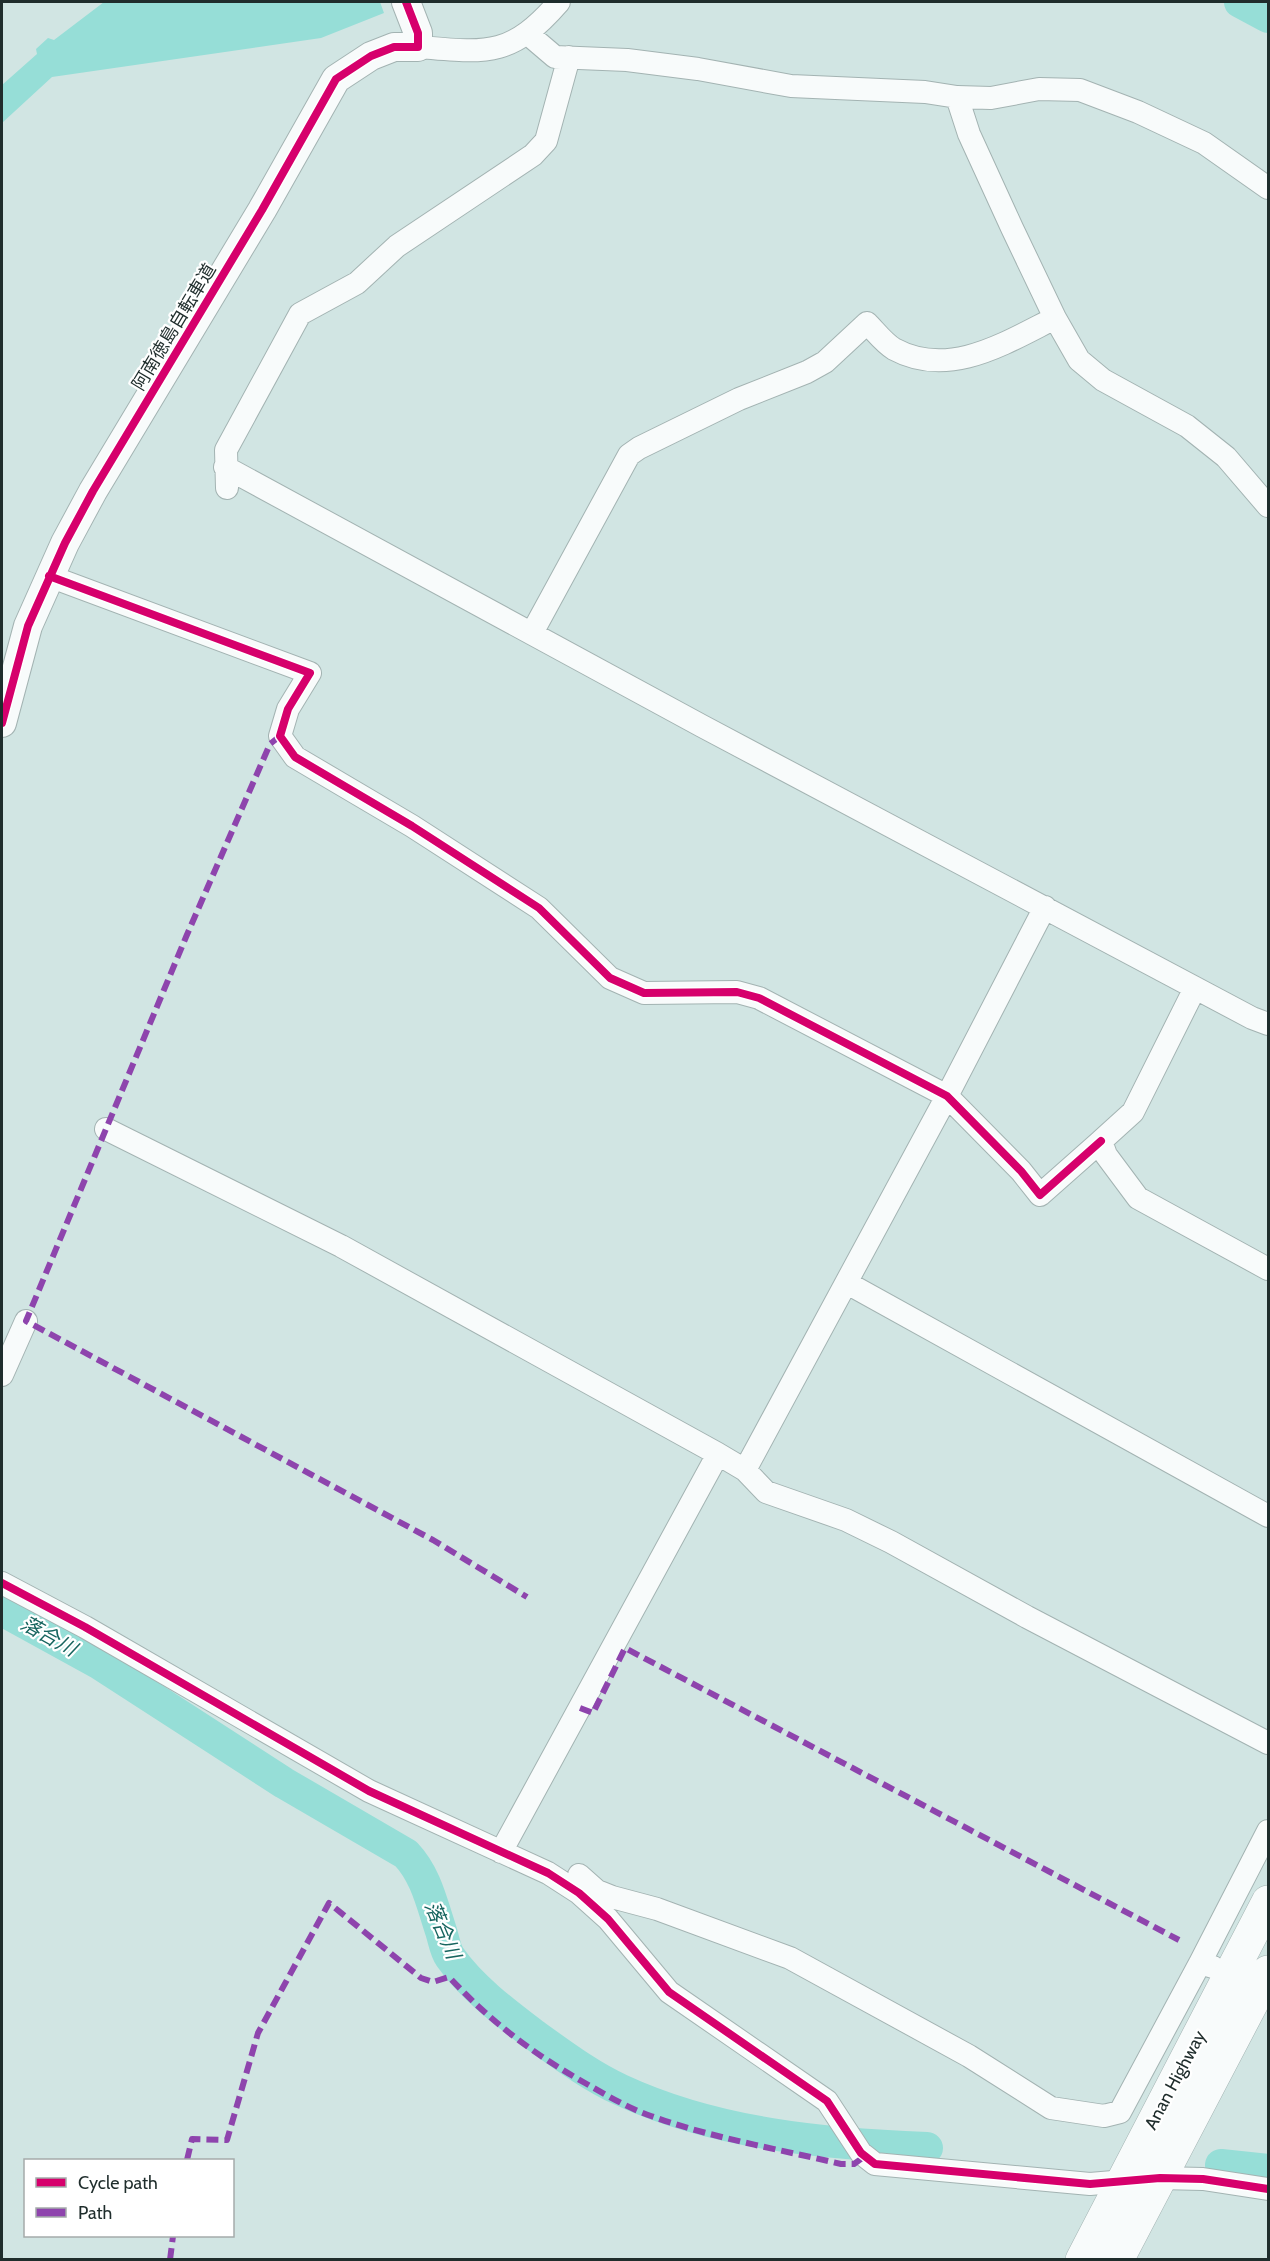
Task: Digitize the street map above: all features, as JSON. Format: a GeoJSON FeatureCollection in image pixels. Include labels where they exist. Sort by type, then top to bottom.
{"type":"FeatureCollection","features":[{"type":"Feature","properties":{"kind":"highway","name":"Anan Highway"},"geometry":{"type":"LineString","coordinates":[[1082,2259],[1269,1902]]}},
{"type":"Feature","properties":{"kind":"highway","name":"Anan Highway"},"geometry":{"type":"LineString","coordinates":[[1117,2259],[1269,1972]]}},
{"type":"Feature","properties":{"kind":"main road"},"geometry":{"type":"LineString","coordinates":[[406,2],[418,33],[418,47]]}},
{"type":"Feature","properties":{"kind":"main road","name":"阿南徳島自転車道"},"geometry":{"type":"LineString","coordinates":[[2,723],[28,626],[49,576],[93,491],[262,210],[336,79],[371,56],[394,47],[418,47]]}},
{"type":"Feature","properties":{"kind":"street"},"geometry":{"type":"LineString","coordinates":[[559,2],[545,47],[546,141],[533,155],[397,246],[357,283],[300,314],[226,450],[226,477],[532,633],[1252,1018],[1269,1024]]}},
{"type":"Feature","properties":{"kind":"street"},"geometry":{"type":"LineString","coordinates":[[418,47],[486,50],[507,46],[545,47],[698,69],[791,86],[925,92],[957,97],[991,98],[1039,89],[1080,90],[1138,112],[1204,143],[1269,188]]}},
{"type":"Feature","properties":{"kind":"street"},"geometry":{"type":"LineString","coordinates":[[957,97],[969,134],[1055,318],[1079,360],[1103,380],[1187,426],[1226,457],[1269,506]]}},
{"type":"Feature","properties":{"kind":"street"},"geometry":{"type":"LineString","coordinates":[[532,633],[629,455],[639,448],[739,399],[807,372],[825,362],[867,323],[891,347],[913,357],[947,361],[981,355],[1055,318]]}},
{"type":"Feature","properties":{"kind":"street"},"geometry":{"type":"LineString","coordinates":[[49,576],[278,660],[310,674],[288,709],[280,736],[295,757],[412,826],[539,908],[610,978],[644,993],[737,992],[759,998],[947,1095],[1021,1171],[1040,1195],[1133,1112],[1195,987]]}},
{"type":"Feature","properties":{"kind":"street"},"geometry":{"type":"LineString","coordinates":[[745,1470],[847,1283],[1045,907]]}},
{"type":"Feature","properties":{"kind":"street"},"geometry":{"type":"LineString","coordinates":[[106,1129],[341,1246],[718,1454],[745,1470],[766,1492],[855,1524],[1269,1743]]}},
{"type":"Feature","properties":{"kind":"street"},"geometry":{"type":"LineString","coordinates":[[1101,1141],[1106,1155],[1138,1198],[1269,1269]]}},
{"type":"Feature","properties":{"kind":"street"},"geometry":{"type":"LineString","coordinates":[[847,1283],[1269,1516]]}},
{"type":"Feature","properties":{"kind":"street"},"geometry":{"type":"LineString","coordinates":[[2,1375],[26,1321]]}},
{"type":"Feature","properties":{"kind":"street"},"geometry":{"type":"LineString","coordinates":[[504,1846],[718,1454]]}},
{"type":"Feature","properties":{"kind":"street"},"geometry":{"type":"LineString","coordinates":[[2,1583],[369,1791],[504,1846],[565,1866],[584,1878],[597,1891],[657,1909],[790,1958],[969,2056],[1051,2108],[1104,2116],[1120,2112],[1206,1965],[1269,1831]]}},
{"type":"Feature","properties":{"kind":"street"},"geometry":{"type":"LineString","coordinates":[[504,1846],[579,1893],[608,1919],[669,1992],[827,2101],[861,2153],[875,2164],[1090,2184],[1160,2178],[1203,2179],[1269,2189]]}},
{"type":"Feature","properties":{"kind":"water"},"geometry":{"type":"Polygon","coordinates":[[[104,2],[380,2],[384,13],[321,38],[52,77],[2,123],[2,85],[37,54],[36,49],[48,38],[54,40],[104,2]]]}},
{"type":"Feature","properties":{"kind":"waterway"},"geometry":{"type":"LineString","coordinates":[[1240,2],[1268,17]]}},
{"type":"Feature","properties":{"kind":"waterway","name":"落合川"},"geometry":{"type":"LineString","coordinates":[[2,1610],[100,1664],[284,1783],[406,1854],[419,1871],[447,1951],[458,1968],[488,1999],[565,2057],[598,2078],[657,2105],[732,2127],[810,2139],[927,2148]]}},
{"type":"Feature","properties":{"kind":"waterway","name":"落合川"},"geometry":{"type":"LineString","coordinates":[[1221,2165],[1268,2170]]}},
{"type":"Feature","properties":{"kind":"marked path"},"geometry":{"type":"LineString","coordinates":[[280,736],[270,744],[186,937],[26,1321],[433,1540],[527,1597]]}},
{"type":"Feature","properties":{"kind":"marked path"},"geometry":{"type":"LineString","coordinates":[[580,1708],[593,1713],[625,1648],[1179,1940]]}},
{"type":"Feature","properties":{"kind":"marked path"},"geometry":{"type":"LineString","coordinates":[[187,2159],[192,2139],[227,2140],[258,2033],[329,1903],[421,1978],[433,1982],[449,1977],[481,2008],[530,2048],[566,2072],[626,2105],[651,2116],[698,2131],[841,2164],[854,2164],[865,2156]]}},
{"type":"Feature","properties":{"kind":"marked path"},"geometry":{"type":"LineString","coordinates":[[170,2260],[173,2237]]}},
{"type":"Feature","properties":{"kind":"cycle path"},"geometry":{"type":"LineString","coordinates":[[2,723],[28,626],[65,543],[93,491],[262,210],[336,79],[371,56],[394,47],[418,47],[418,33],[406,2]]}},
{"type":"Feature","properties":{"kind":"cycle path"},"geometry":{"type":"LineString","coordinates":[[49,576],[310,673],[288,709],[280,736],[295,757],[412,826],[539,908],[610,978],[644,993],[737,992],[759,998],[947,1096],[1021,1171],[1040,1195],[1101,1141]]}},
{"type":"Feature","properties":{"kind":"cycle path"},"geometry":{"type":"LineString","coordinates":[[2,1583],[85,1627],[369,1791],[548,1873],[579,1893],[608,1919],[669,1992],[827,2101],[861,2153],[875,2164],[1090,2184],[1160,2178],[1203,2179],[1268,2189]]}}]}
